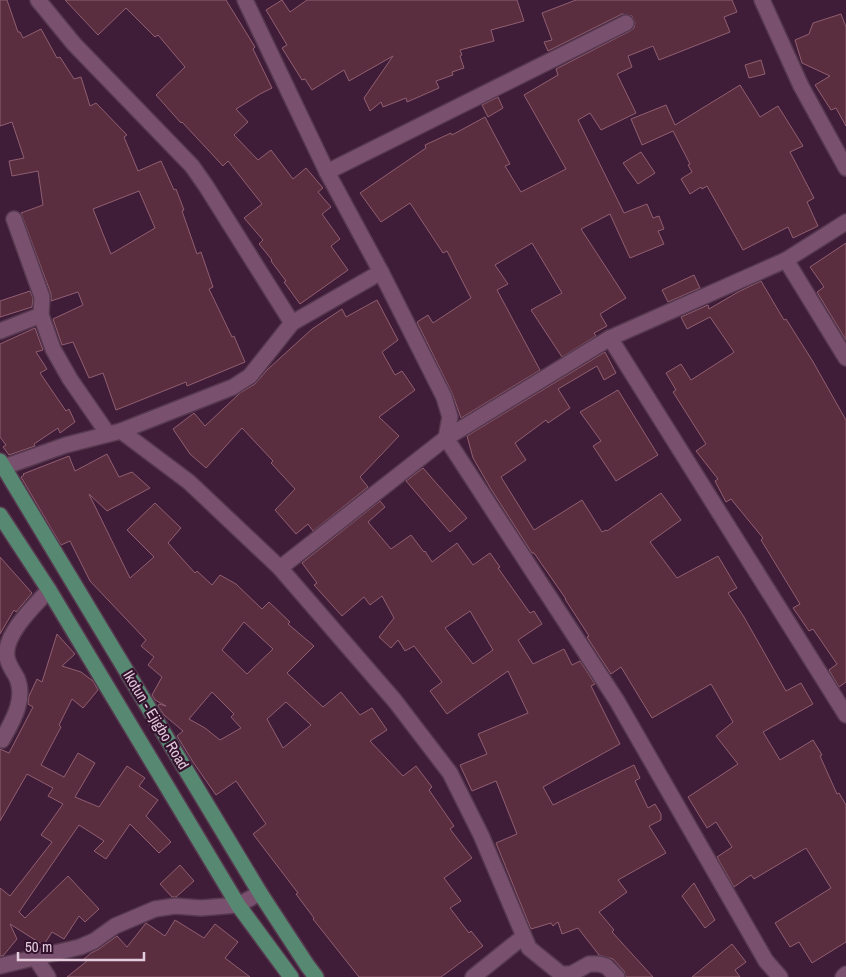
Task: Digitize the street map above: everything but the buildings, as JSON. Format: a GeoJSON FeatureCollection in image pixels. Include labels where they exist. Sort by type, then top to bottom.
{"type":"FeatureCollection","features":[{"type":"Feature","properties":{"kind":"main road","name":"Ikotun - Ejigbo Road"},"geometry":{"type":"LineString","coordinates":[[2,464],[260,893],[316,977]]}},
{"type":"Feature","properties":{"kind":"main road","name":"Ikotun - Ejigbo Road"},"geometry":{"type":"LineString","coordinates":[[0,515],[49,590],[238,905],[291,977]]}},
{"type":"Feature","properties":{"kind":"street"},"geometry":{"type":"LineString","coordinates":[[38,0],[74,44],[192,166],[292,323]]}},
{"type":"Feature","properties":{"kind":"street"},"geometry":{"type":"LineString","coordinates":[[245,0],[327,172],[381,272],[444,397],[450,417],[446,438],[616,701],[766,961],[780,977]]}},
{"type":"Feature","properties":{"kind":"street"},"geometry":{"type":"LineString","coordinates":[[762,0],[800,86],[846,168]]}},
{"type":"Feature","properties":{"kind":"street"},"geometry":{"type":"LineString","coordinates":[[327,172],[626,23]]}},
{"type":"Feature","properties":{"kind":"street"},"geometry":{"type":"LineString","coordinates":[[14,219],[42,297],[41,315],[53,349],[70,379],[114,432],[189,482],[280,568],[395,701],[450,773],[481,836],[529,948],[561,974],[571,974],[589,964],[599,964],[606,966],[617,977]]}},
{"type":"Feature","properties":{"kind":"street"},"geometry":{"type":"LineString","coordinates":[[280,568],[446,438],[610,338],[786,260],[846,222]]}},
{"type":"Feature","properties":{"kind":"street"},"geometry":{"type":"LineString","coordinates":[[786,260],[846,358]]}},
{"type":"Feature","properties":{"kind":"street"},"geometry":{"type":"LineString","coordinates":[[2,464],[114,432],[239,384],[250,376],[292,323],[381,272]]}},
{"type":"Feature","properties":{"kind":"street"},"geometry":{"type":"LineString","coordinates":[[0,331],[41,315]]}},
{"type":"Feature","properties":{"kind":"street"},"geometry":{"type":"LineString","coordinates":[[610,338],[846,715]]}},
{"type":"Feature","properties":{"kind":"street"},"geometry":{"type":"LineString","coordinates":[[2,740],[16,716],[20,694],[18,680],[6,657],[10,642],[18,624],[49,590]]}},
{"type":"Feature","properties":{"kind":"street"},"geometry":{"type":"LineString","coordinates":[[0,966],[80,947],[94,941],[115,926],[155,909],[175,906],[201,908],[238,905],[260,893]]}},
{"type":"Feature","properties":{"kind":"street"},"geometry":{"type":"LineString","coordinates":[[473,977],[523,937]]}},
{"type":"Feature","properties":{"kind":"street"},"geometry":{"type":"LineString","coordinates":[[36,958],[48,977]]}},
{"type":"Feature","properties":{"kind":"street"},"geometry":{"type":"LineString","coordinates":[[843,977],[846,974]]}}]}
